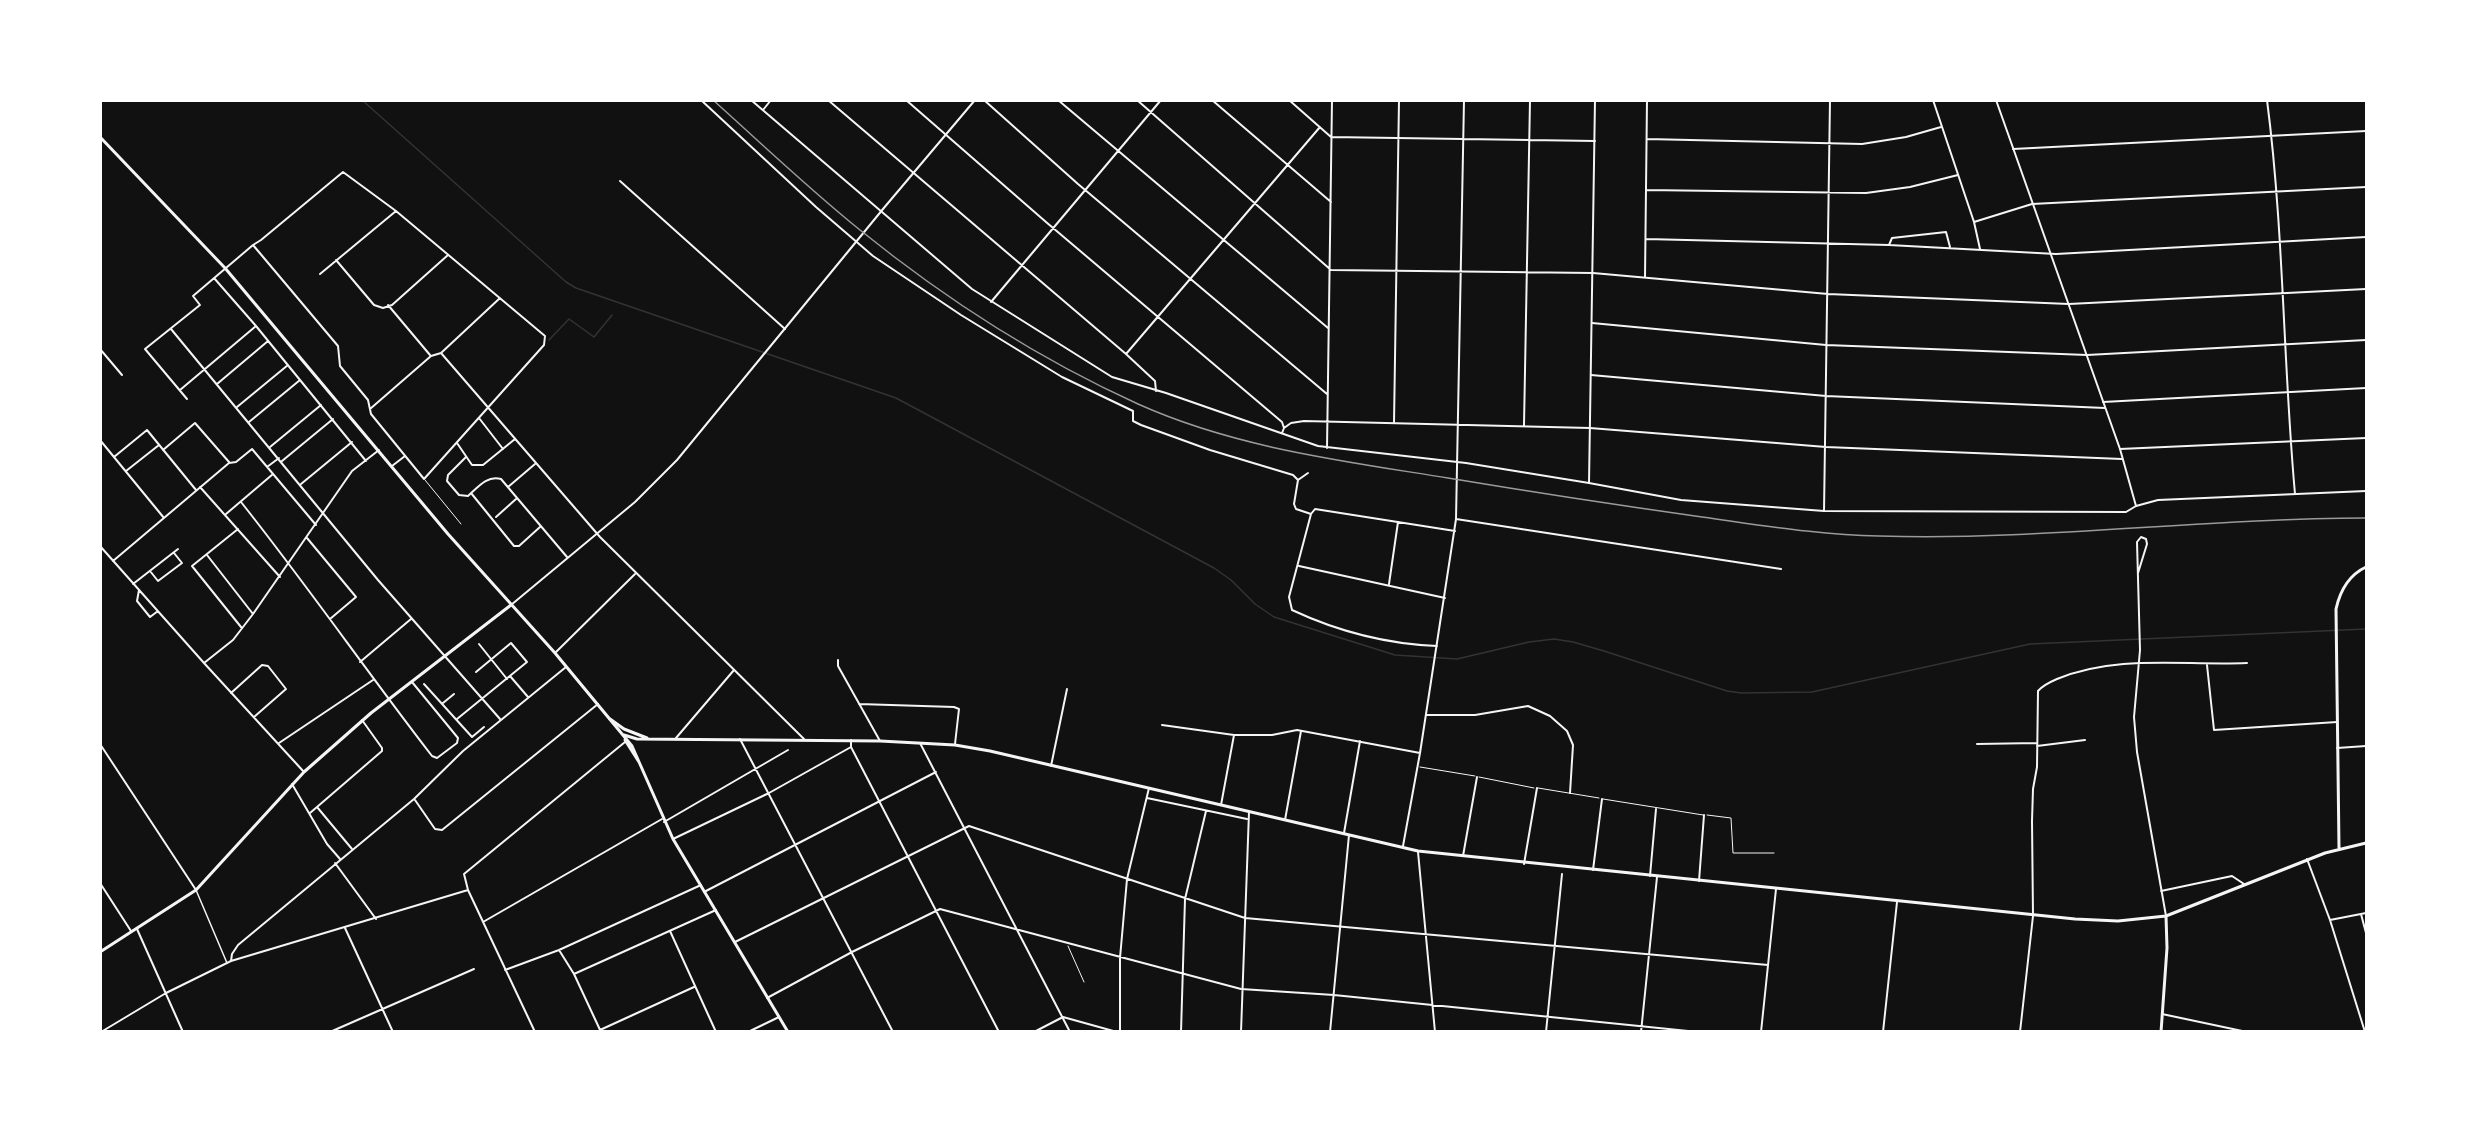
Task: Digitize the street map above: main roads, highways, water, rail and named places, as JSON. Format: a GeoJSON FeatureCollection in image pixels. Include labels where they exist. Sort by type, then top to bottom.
{"type":"FeatureCollection","features":[{"type":"Feature","properties":{"kind":"main road"},"geometry":{"type":"LineString","coordinates":[[100,137],[225,268],[447,534],[512,604],[624,735],[643,770],[663,821],[788,1032]]}},
{"type":"Feature","properties":{"kind":"main road"},"geometry":{"type":"LineString","coordinates":[[2339,848],[2336,623],[2339,597],[2347,582],[2367,567]]}},
{"type":"Feature","properties":{"kind":"main road"},"geometry":{"type":"LineString","coordinates":[[100,952],[195,890],[304,772],[388,699],[512,604]]}},
{"type":"Feature","properties":{"kind":"main road"},"geometry":{"type":"LineString","coordinates":[[610,718],[624,729],[651,739]]}},
{"type":"Feature","properties":{"kind":"main road"},"geometry":{"type":"LineString","coordinates":[[624,735],[637,739],[804,739],[955,745],[1418,851],[2033,916],[2118,921],[2166,916],[2307,859],[2339,848],[2367,843]]}},
{"type":"Feature","properties":{"kind":"main road"},"geometry":{"type":"LineString","coordinates":[[624,735],[643,770]]}},
{"type":"Feature","properties":{"kind":"main road"},"geometry":{"type":"LineString","coordinates":[[632,746],[637,739]]}},
{"type":"Feature","properties":{"kind":"main road"},"geometry":{"type":"LineString","coordinates":[[2161,1032],[2167,948],[2166,916]]}},
{"type":"Feature","properties":{"kind":"waterway"},"geometry":{"type":"LineString","coordinates":[[362,100],[566,282],[576,288],[896,398],[1214,568],[1231,580],[1255,604],[1274,617],[1395,655],[1457,659],[1529,642],[1554,639],[1604,651],[1727,691],[1741,693],[1812,692],[2030,644],[2366,629]]}},
{"type":"Feature","properties":{"kind":"waterway"},"geometry":{"type":"LineString","coordinates":[[549,340],[569,319],[594,337],[612,315]]}},
{"type":"Feature","properties":{"kind":"railway"},"geometry":{"type":"LineString","coordinates":[[713,100],[860,230],[925,280],[993,326],[1065,367],[1138,404],[1213,432],[1251,442],[1330,459],[1638,508],[1834,534],[1940,537],[2366,518]]}}]}
